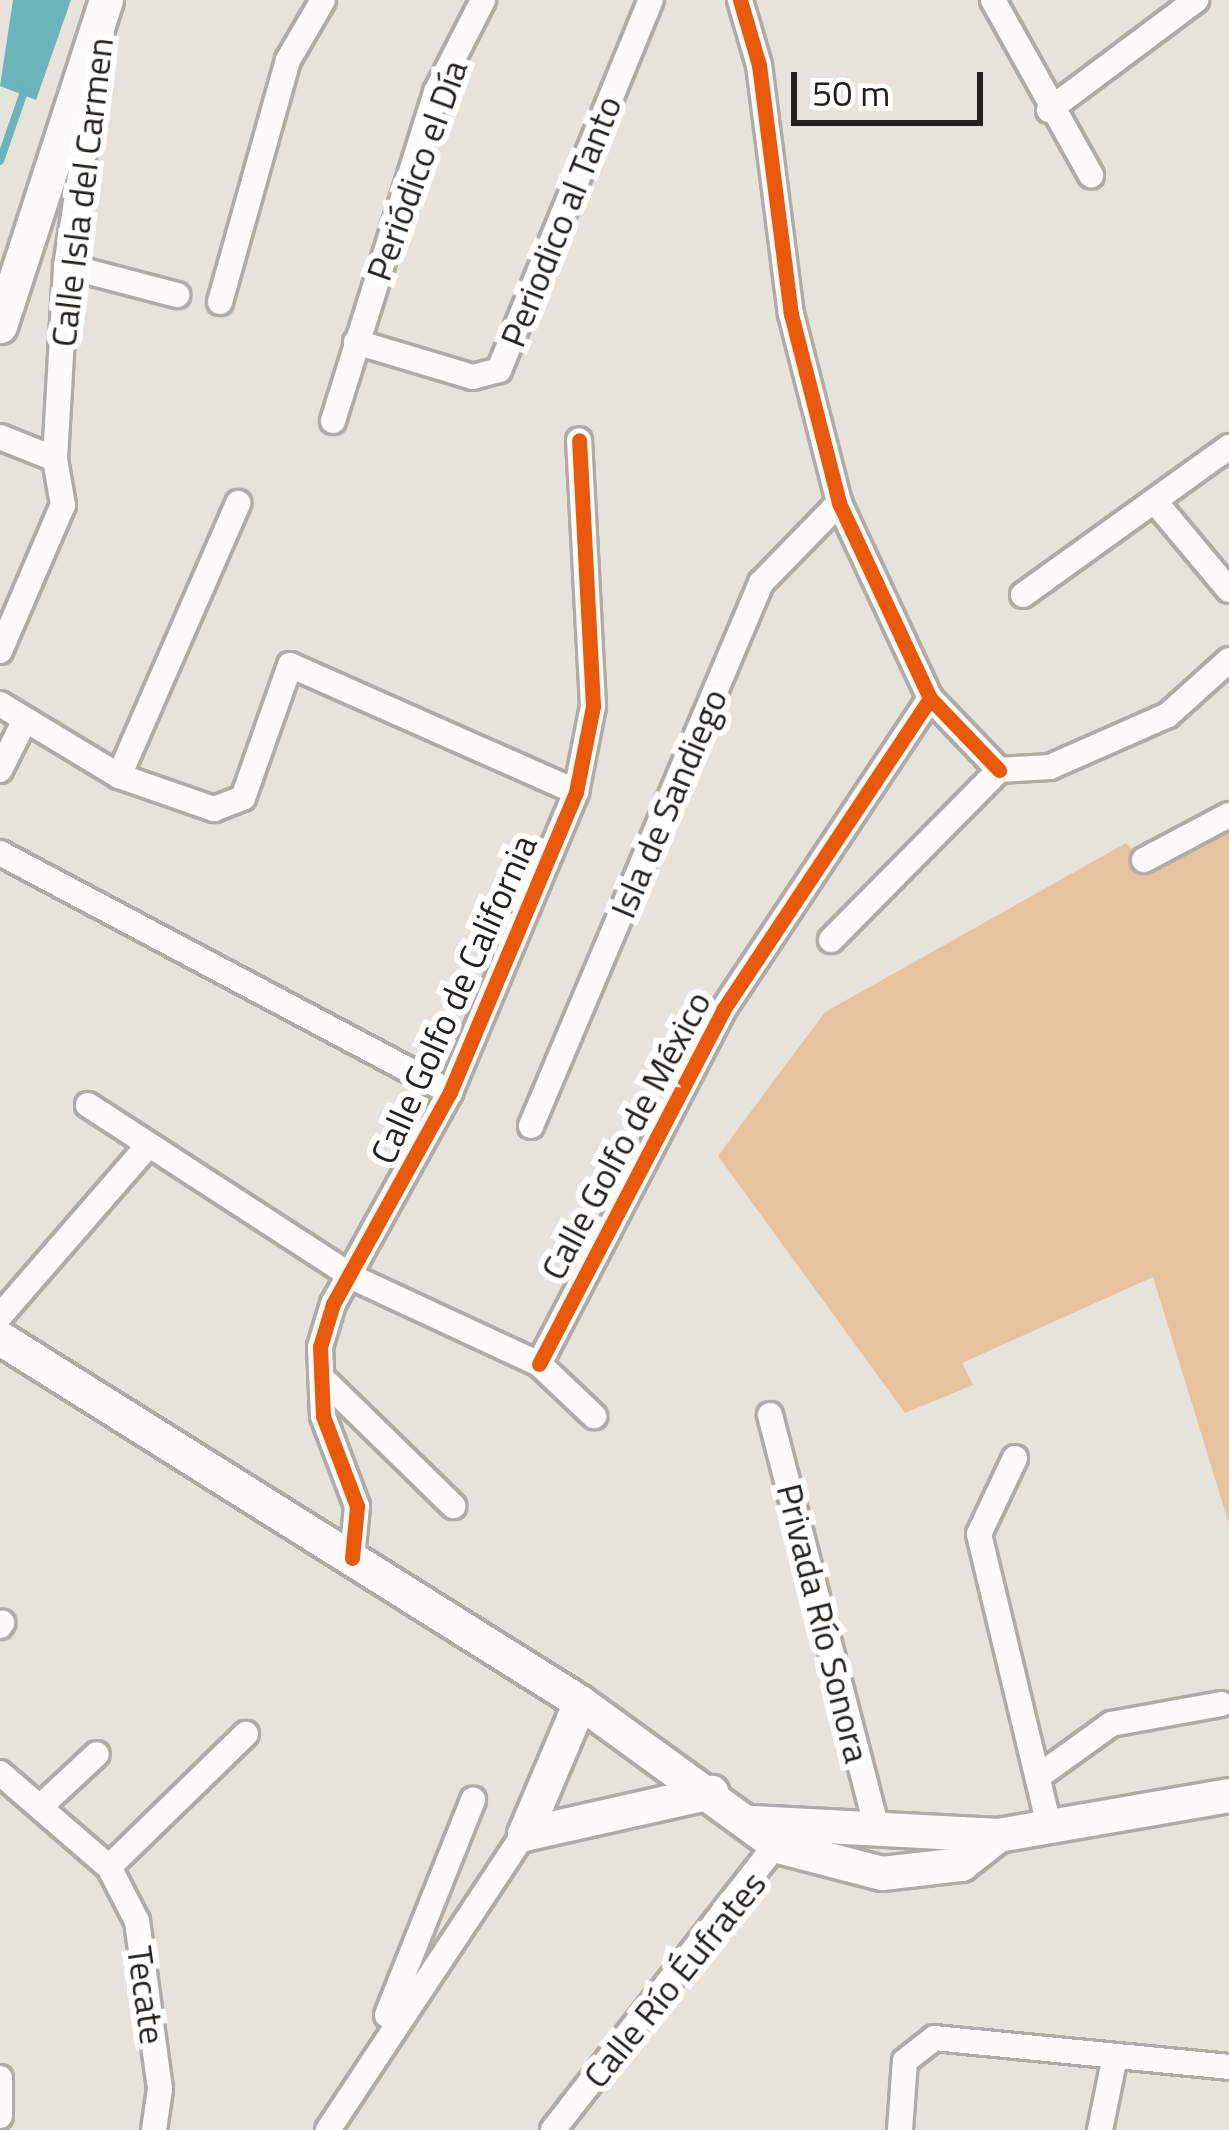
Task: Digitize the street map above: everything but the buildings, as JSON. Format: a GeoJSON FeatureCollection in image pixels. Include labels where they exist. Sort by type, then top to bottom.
{"type":"FeatureCollection","features":[{"type":"Feature","properties":{"kind":"main road"},"geometry":{"type":"LineString","coordinates":[[0,326],[104,5]]}},
{"type":"Feature","properties":{"kind":"main road"},"geometry":{"type":"LineString","coordinates":[[0,1338],[580,1702],[751,1822],[882,1873],[961,1864],[998,1835]]}},
{"type":"Feature","properties":{"kind":"main road"},"geometry":{"type":"LineString","coordinates":[[524,1834],[580,1702]]}},
{"type":"Feature","properties":{"kind":"main road"},"geometry":{"type":"LineString","coordinates":[[524,1834],[711,1792]]}},
{"type":"Feature","properties":{"kind":"main road"},"geometry":{"type":"LineString","coordinates":[[784,1836],[998,1835],[1229,1795]]}},
{"type":"Feature","properties":{"kind":"street"},"geometry":{"type":"LineString","coordinates":[[220,302],[287,60],[323,0]]}},
{"type":"Feature","properties":{"kind":"street","name":"Periódico el Día"},"geometry":{"type":"LineString","coordinates":[[333,421],[436,92],[483,0]]}},
{"type":"Feature","properties":{"kind":"street","name":"Periodico al Tanto"},"geometry":{"type":"LineString","coordinates":[[356,342],[473,377],[499,370],[652,0]]}},
{"type":"Feature","properties":{"kind":"street"},"geometry":{"type":"LineString","coordinates":[[740,0],[759,65],[791,314],[839,503],[930,698],[999,770]]}},
{"type":"Feature","properties":{"kind":"street"},"geometry":{"type":"LineString","coordinates":[[994,0],[1049,110],[1091,175]]}},
{"type":"Feature","properties":{"kind":"street"},"geometry":{"type":"LineString","coordinates":[[1049,110],[1196,0]]}},
{"type":"Feature","properties":{"kind":"street","name":"Calle Isla del Carmen"},"geometry":{"type":"LineString","coordinates":[[0,651],[63,505],[55,459],[66,266],[101,80],[104,5]]}},
{"type":"Feature","properties":{"kind":"street"},"geometry":{"type":"LineString","coordinates":[[66,266],[177,296]]}},
{"type":"Feature","properties":{"kind":"street"},"geometry":{"type":"LineString","coordinates":[[0,437],[55,459]]}},
{"type":"Feature","properties":{"kind":"street","name":"Calle Golfo de California"},"geometry":{"type":"LineString","coordinates":[[352,1558],[357,1506],[323,1415],[325,1322],[356,1279],[451,1092],[576,791],[593,706],[579,440]]}},
{"type":"Feature","properties":{"kind":"street"},"geometry":{"type":"LineString","coordinates":[[1023,595],[1157,504],[1229,447]]}},
{"type":"Feature","properties":{"kind":"street"},"geometry":{"type":"LineString","coordinates":[[119,776],[238,503]]}},
{"type":"Feature","properties":{"kind":"street","name":"Isla de Sandiego"},"geometry":{"type":"LineString","coordinates":[[531,1126],[761,583],[839,503]]}},
{"type":"Feature","properties":{"kind":"street"},"geometry":{"type":"LineString","coordinates":[[1157,504],[1229,590]]}},
{"type":"Feature","properties":{"kind":"street"},"geometry":{"type":"LineString","coordinates":[[831,940],[999,770],[1050,766],[1168,715],[1229,660]]}},
{"type":"Feature","properties":{"kind":"street"},"geometry":{"type":"LineString","coordinates":[[0,704],[119,776],[182,803],[214,809],[243,797],[290,665],[576,791]]}},
{"type":"Feature","properties":{"kind":"street","name":"Calle Golfo de México"},"geometry":{"type":"LineString","coordinates":[[539,1364],[723,1010],[930,698]]}},
{"type":"Feature","properties":{"kind":"street"},"geometry":{"type":"LineString","coordinates":[[0,770],[24,722]]}},
{"type":"Feature","properties":{"kind":"street"},"geometry":{"type":"LineString","coordinates":[[1144,860],[1229,815]]}},
{"type":"Feature","properties":{"kind":"street"},"geometry":{"type":"LineString","coordinates":[[0,853],[451,1092]]}},
{"type":"Feature","properties":{"kind":"street"},"geometry":{"type":"LineString","coordinates":[[88,1105],[146,1148],[356,1279],[539,1364],[594,1416]]}},
{"type":"Feature","properties":{"kind":"street"},"geometry":{"type":"LineString","coordinates":[[0,1316],[146,1148]]}},
{"type":"Feature","properties":{"kind":"street"},"geometry":{"type":"LineString","coordinates":[[321,1377],[453,1506]]}},
{"type":"Feature","properties":{"kind":"street","name":"Privada Río Sonora"},"geometry":{"type":"LineString","coordinates":[[770,1415],[878,1832]]}},
{"type":"Feature","properties":{"kind":"street"},"geometry":{"type":"LineString","coordinates":[[1015,1458],[979,1534],[1049,1826]]}},
{"type":"Feature","properties":{"kind":"street"},"geometry":{"type":"LineString","coordinates":[[1040,1777],[1111,1724],[1221,1703]]}},
{"type":"Feature","properties":{"kind":"street"},"geometry":{"type":"LineString","coordinates":[[0,1774],[109,1867],[246,1733]]}},
{"type":"Feature","properties":{"kind":"street"},"geometry":{"type":"LineString","coordinates":[[40,1806],[97,1754]]}},
{"type":"Feature","properties":{"kind":"street"},"geometry":{"type":"LineString","coordinates":[[373,2054],[473,1800]]}},
{"type":"Feature","properties":{"kind":"street"},"geometry":{"type":"LineString","coordinates":[[328,2130],[373,2054],[524,1834]]}},
{"type":"Feature","properties":{"kind":"street","name":"Calle Río Éufrates"},"geometry":{"type":"LineString","coordinates":[[553,2130],[784,1836]]}},
{"type":"Feature","properties":{"kind":"street","name":"Tecate"},"geometry":{"type":"LineString","coordinates":[[109,1867],[137,1921],[160,2089],[154,2130]]}},
{"type":"Feature","properties":{"kind":"street"},"geometry":{"type":"LineString","coordinates":[[900,2130],[914,2044],[1229,2068]]}},
{"type":"Feature","properties":{"kind":"street"},"geometry":{"type":"LineString","coordinates":[[1100,2130],[1114,2061]]}},
{"type":"Feature","properties":{"kind":"street"},"geometry":{"type":"LineString","coordinates":[[0,2078],[0,2116]]}},
{"type":"Feature","properties":{"kind":"shaded area"},"geometry":{"type":"Polygon","coordinates":[[[1229,815],[1229,1524],[1153,1277],[962,1363],[973,1385],[905,1413],[718,1156],[825,1012],[1126,843],[1145,860],[1229,815]]]}},
{"type":"Feature","properties":{"kind":"water"},"geometry":{"type":"Polygon","coordinates":[[[13,0],[71,0],[36,100],[0,86],[13,0]]]}},
{"type":"Feature","properties":{"kind":"waterway"},"geometry":{"type":"LineString","coordinates":[[0,161],[25,89]]}},
{"type":"Feature","properties":{"kind":"cycle path"},"geometry":{"type":"LineString","coordinates":[[740,0],[759,65],[791,314],[839,503],[930,698],[999,770]]}},
{"type":"Feature","properties":{"kind":"cycle path"},"geometry":{"type":"LineString","coordinates":[[352,1558],[357,1506],[323,1416],[320,1347],[333,1304],[450,1092],[576,792],[593,706],[579,440]]}},
{"type":"Feature","properties":{"kind":"cycle path"},"geometry":{"type":"LineString","coordinates":[[539,1364],[723,1010],[930,698]]}}]}
